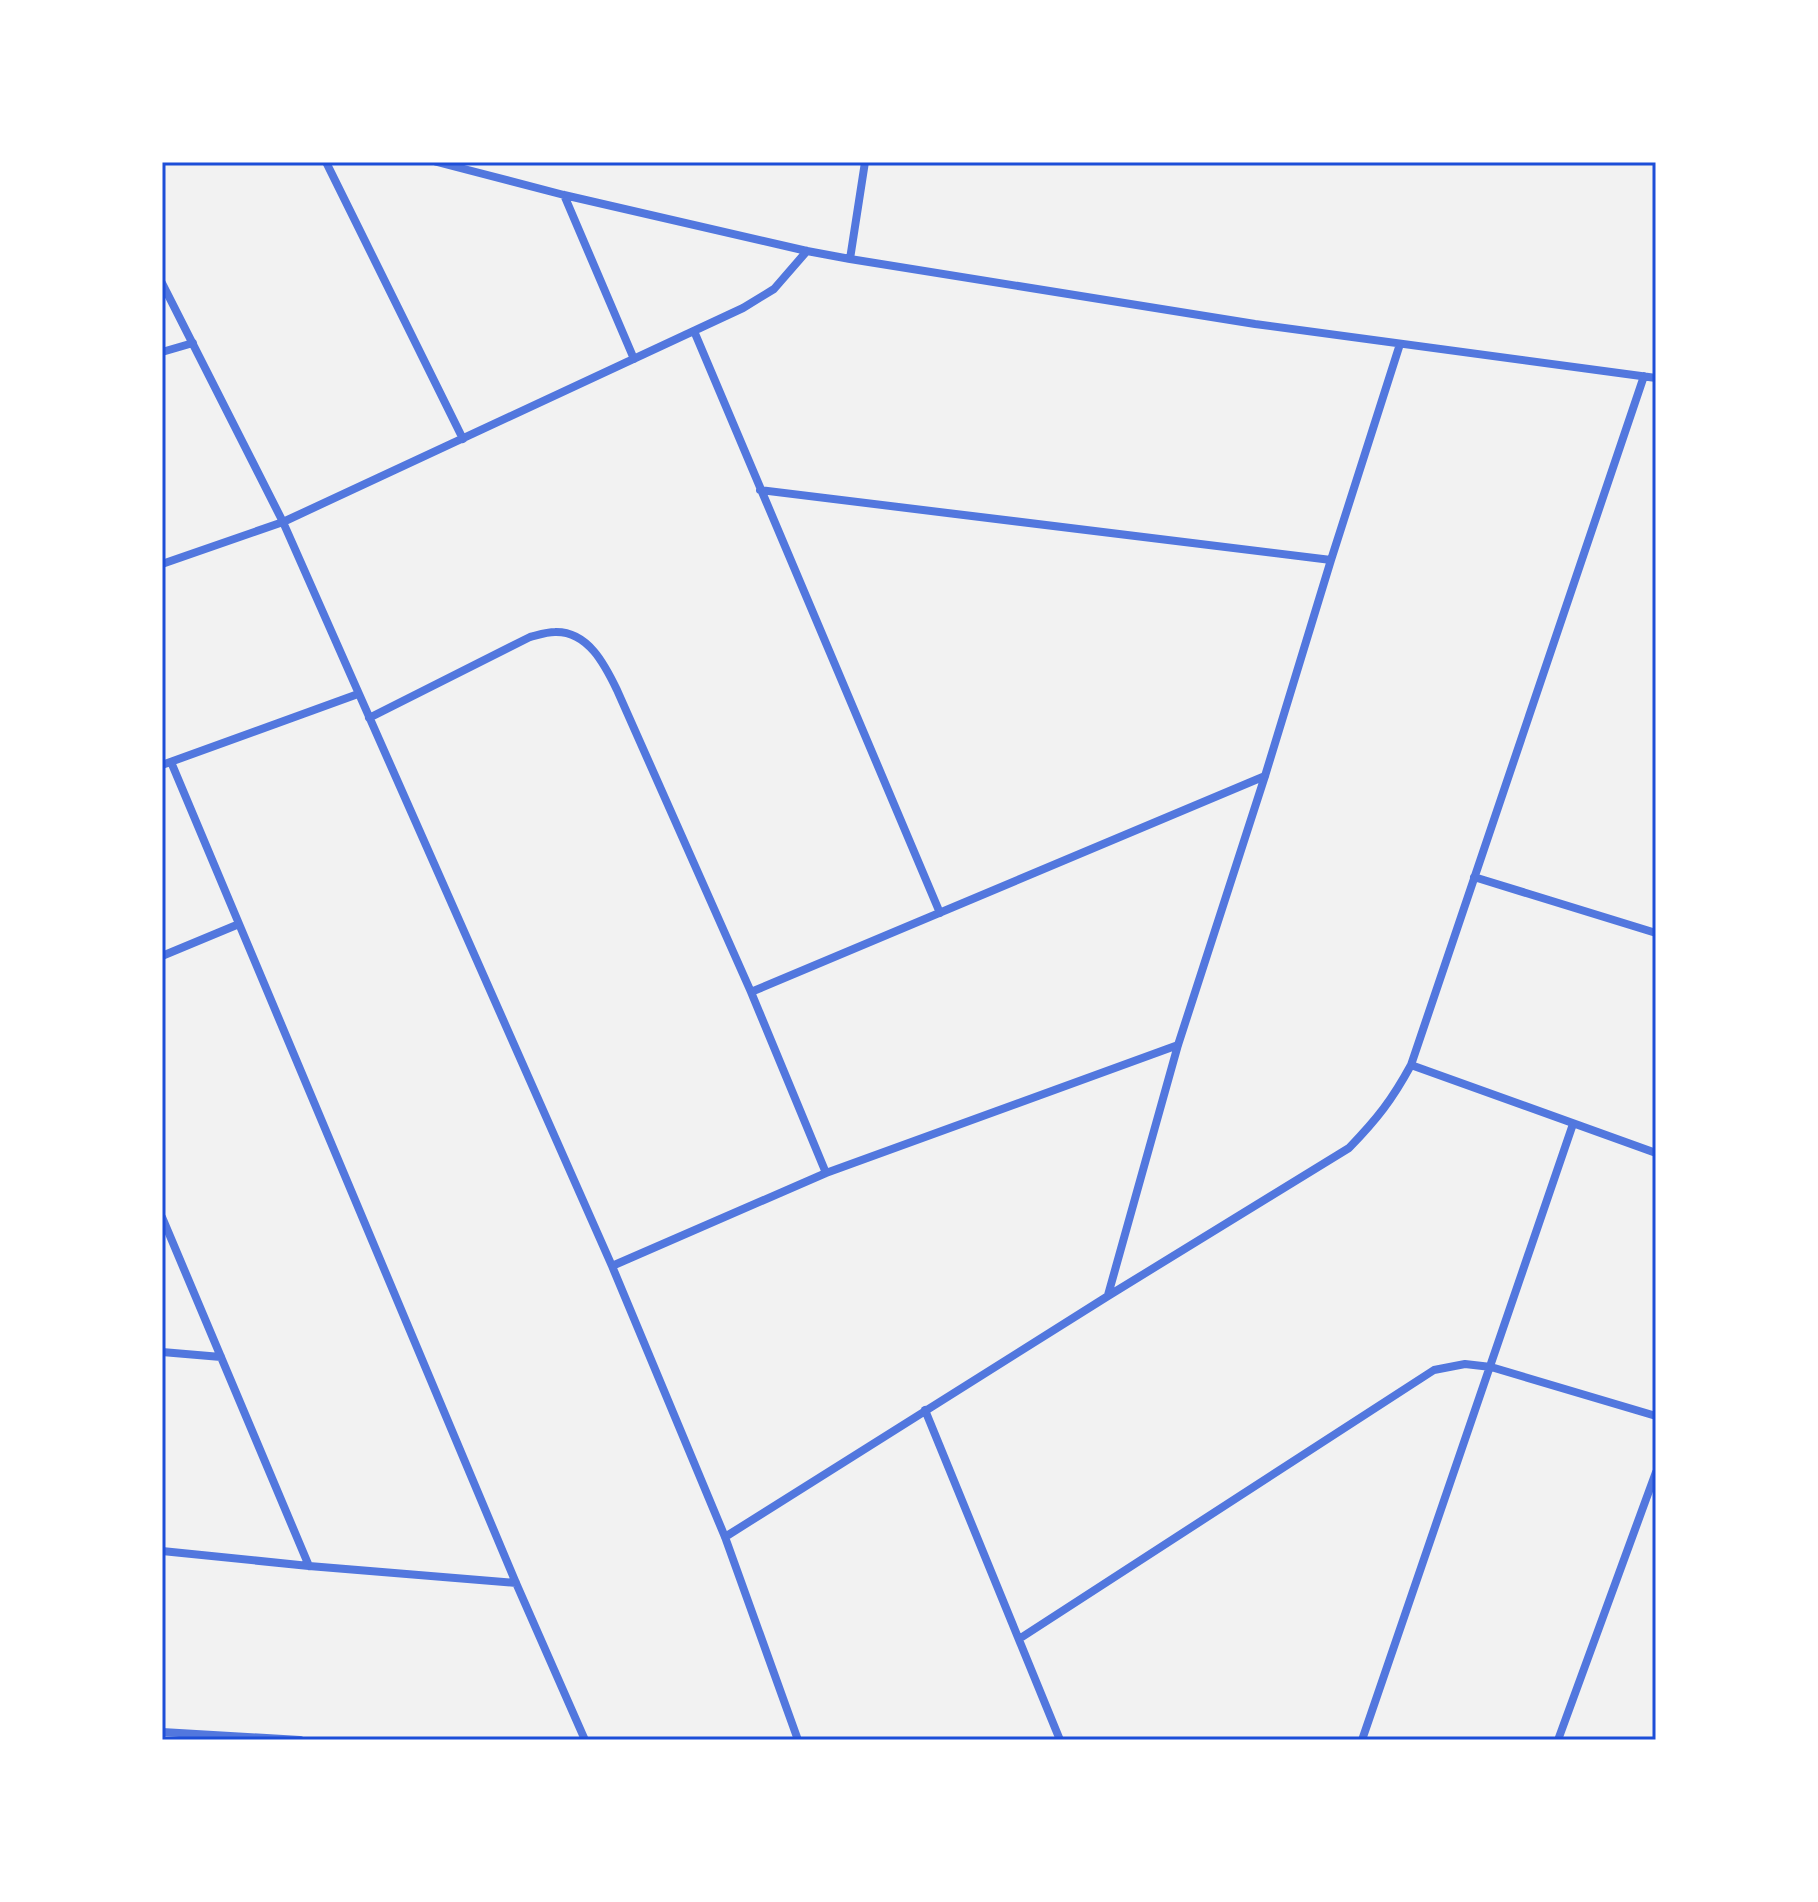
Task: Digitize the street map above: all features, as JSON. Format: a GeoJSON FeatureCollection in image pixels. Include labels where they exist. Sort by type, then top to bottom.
{"type":"FeatureCollection","features":[{"type":"Feature","properties":{"kind":"street"},"geometry":{"type":"LineString","coordinates":[[326,162],[463,439]]}},
{"type":"Feature","properties":{"kind":"street"},"geometry":{"type":"LineString","coordinates":[[437,162],[564,195],[850,259],[1240,322],[1656,378]]}},
{"type":"Feature","properties":{"kind":"street"},"geometry":{"type":"LineString","coordinates":[[850,259],[865,162]]}},
{"type":"Feature","properties":{"kind":"street"},"geometry":{"type":"LineString","coordinates":[[564,195],[634,359]]}},
{"type":"Feature","properties":{"kind":"street"},"geometry":{"type":"LineString","coordinates":[[162,564],[283,522],[743,308],[774,289],[807,251]]}},
{"type":"Feature","properties":{"kind":"street"},"geometry":{"type":"LineString","coordinates":[[162,283],[283,522],[612,1266],[725,1537],[798,1740]]}},
{"type":"Feature","properties":{"kind":"street"},"geometry":{"type":"LineString","coordinates":[[694,331],[940,913]]}},
{"type":"Feature","properties":{"kind":"street"},"geometry":{"type":"LineString","coordinates":[[162,352],[193,343]]}},
{"type":"Feature","properties":{"kind":"street"},"geometry":{"type":"LineString","coordinates":[[1108,1296],[1178,1045],[1400,344]]}},
{"type":"Feature","properties":{"kind":"street"},"geometry":{"type":"LineString","coordinates":[[725,1537],[1349,1148],[1379,1117],[1411,1065],[1644,376]]}},
{"type":"Feature","properties":{"kind":"street"},"geometry":{"type":"LineString","coordinates":[[760,490],[1331,560]]}},
{"type":"Feature","properties":{"kind":"street"},"geometry":{"type":"LineString","coordinates":[[369,718],[530,637],[557,631],[579,638],[600,657],[751,992],[826,1173]]}},
{"type":"Feature","properties":{"kind":"street"},"geometry":{"type":"LineString","coordinates":[[358,694],[167,764],[239,924],[585,1740]]}},
{"type":"Feature","properties":{"kind":"street"},"geometry":{"type":"LineString","coordinates":[[751,992],[1265,776]]}},
{"type":"Feature","properties":{"kind":"street"},"geometry":{"type":"LineString","coordinates":[[1474,877],[1656,933]]}},
{"type":"Feature","properties":{"kind":"street"},"geometry":{"type":"LineString","coordinates":[[162,956],[239,924]]}},
{"type":"Feature","properties":{"kind":"street"},"geometry":{"type":"LineString","coordinates":[[612,1266],[826,1173],[1178,1045]]}},
{"type":"Feature","properties":{"kind":"street"},"geometry":{"type":"LineString","coordinates":[[1411,1065],[1656,1153]]}},
{"type":"Feature","properties":{"kind":"street"},"geometry":{"type":"LineString","coordinates":[[1362,1740],[1573,1124]]}},
{"type":"Feature","properties":{"kind":"street"},"geometry":{"type":"LineString","coordinates":[[162,1217],[309,1566]]}},
{"type":"Feature","properties":{"kind":"street"},"geometry":{"type":"LineString","coordinates":[[162,1352],[221,1357]]}},
{"type":"Feature","properties":{"kind":"street"},"geometry":{"type":"LineString","coordinates":[[1019,1639],[1434,1370],[1465,1364],[1491,1367],[1656,1416]]}},
{"type":"Feature","properties":{"kind":"street"},"geometry":{"type":"LineString","coordinates":[[925,1410],[1060,1740]]}},
{"type":"Feature","properties":{"kind":"street"},"geometry":{"type":"LineString","coordinates":[[1558,1740],[1656,1472]]}},
{"type":"Feature","properties":{"kind":"street"},"geometry":{"type":"LineString","coordinates":[[162,1551],[516,1583]]}},
{"type":"Feature","properties":{"kind":"street"},"geometry":{"type":"LineString","coordinates":[[162,1732],[182,1736],[300,1740]]}}]}
